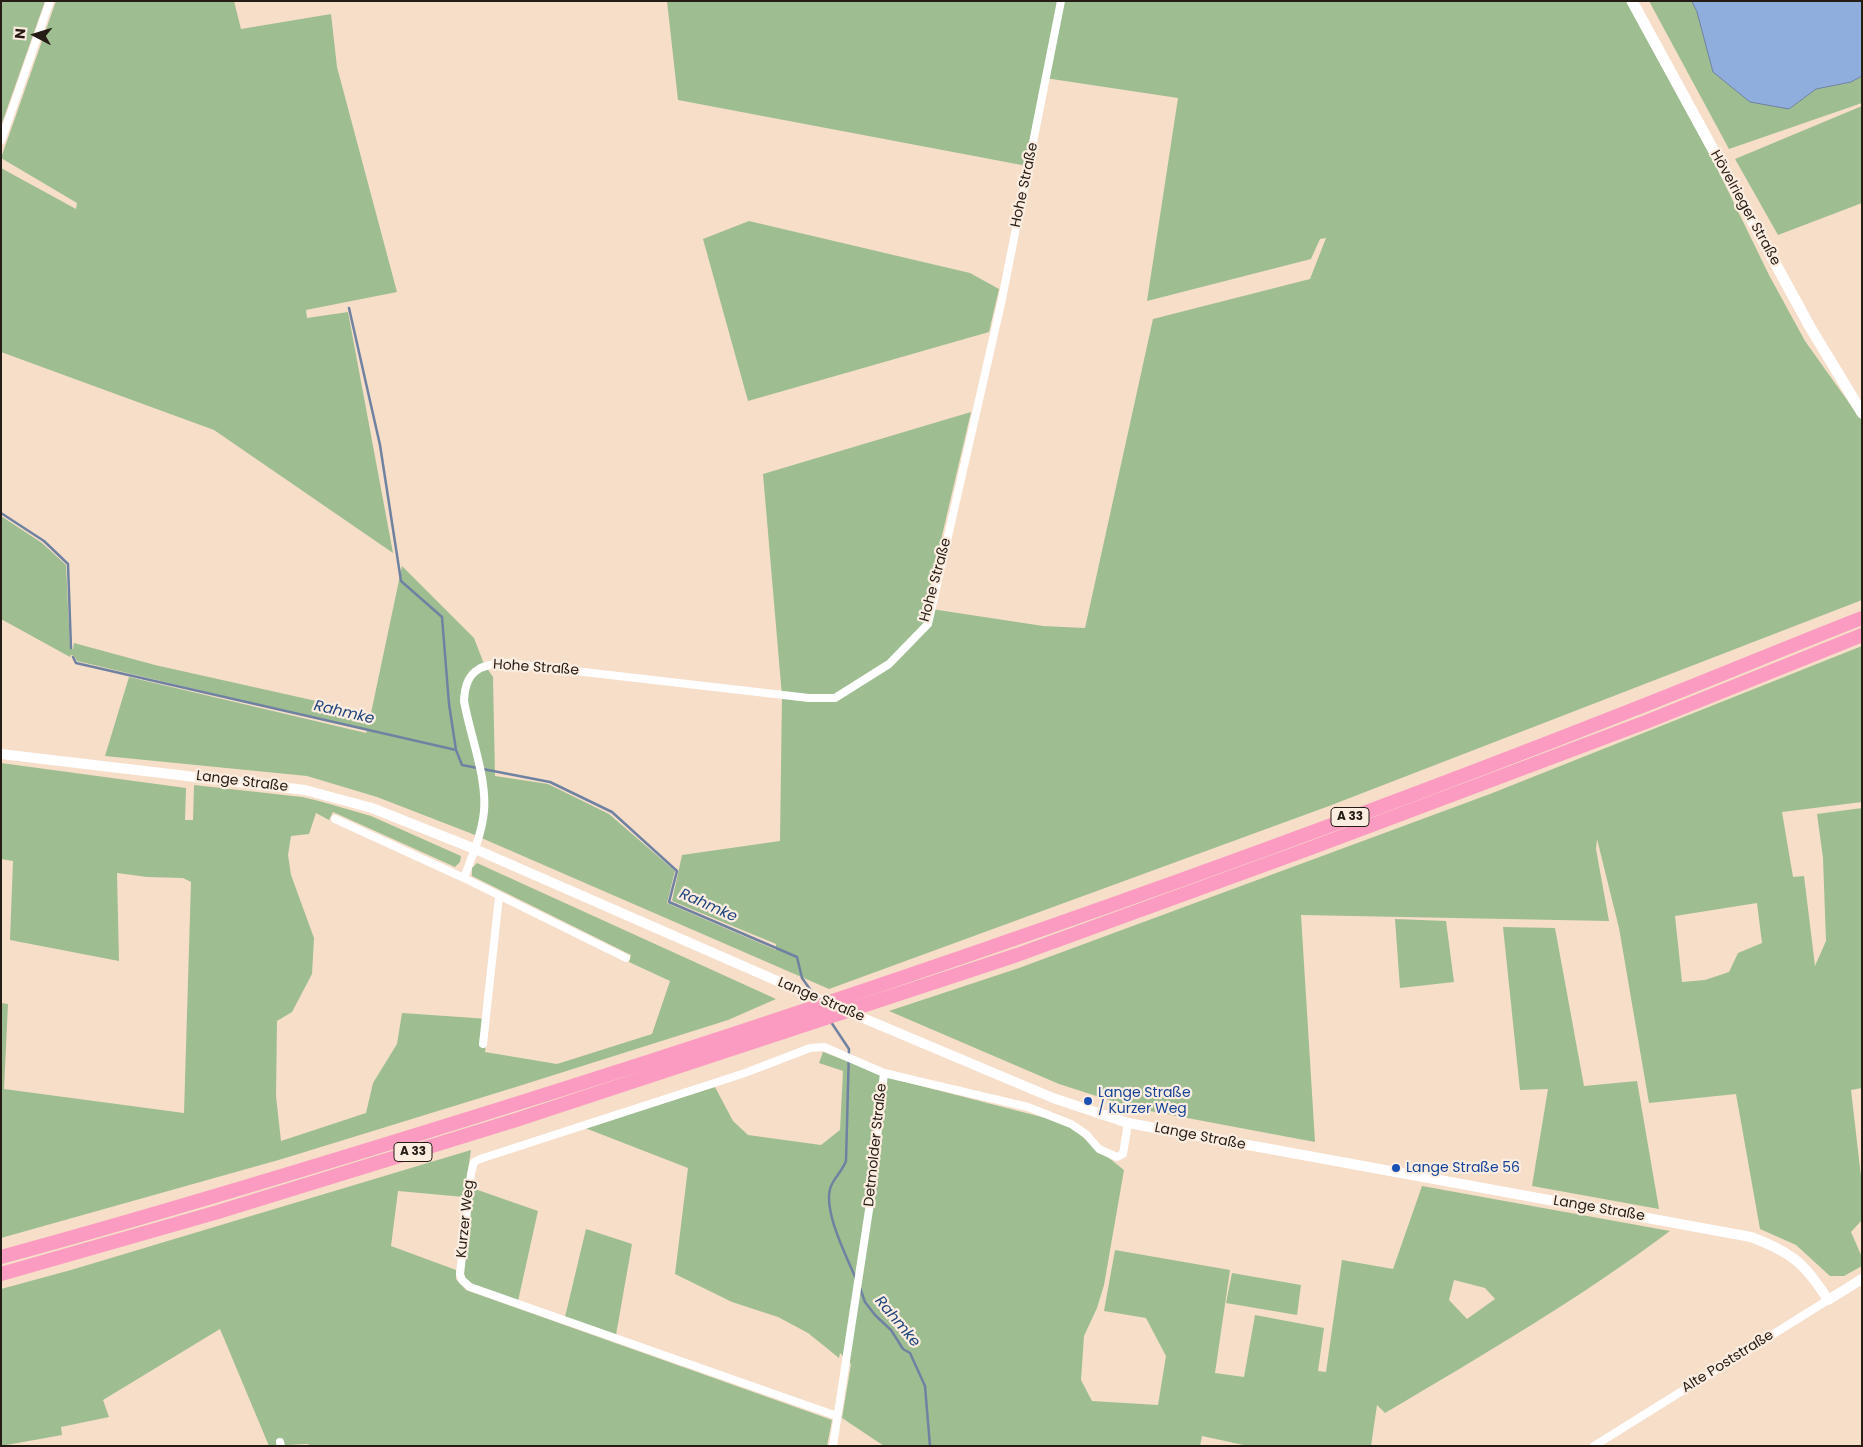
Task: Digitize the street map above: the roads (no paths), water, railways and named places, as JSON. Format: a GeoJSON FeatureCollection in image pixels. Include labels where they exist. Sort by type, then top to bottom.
{"type":"FeatureCollection","features":[{"type":"Feature","properties":{"kind":"highway","name":"A 33"},"geometry":{"type":"LineString","coordinates":[[1,1257],[228,1193],[832,1001],[1311,832],[1630,711],[1862,618]]}},
{"type":"Feature","properties":{"kind":"highway","name":"A 33"},"geometry":{"type":"LineString","coordinates":[[1,1274],[218,1212],[367,1166],[839,1015],[1017,955],[1302,852],[1646,722],[1862,636]]}},
{"type":"Feature","properties":{"kind":"main road","name":"Hövelrieger Straße"},"geometry":{"type":"LineString","coordinates":[[1632,1],[1810,326],[1862,413]]}},
{"type":"Feature","properties":{"kind":"street"},"geometry":{"type":"LineString","coordinates":[[1,141],[50,1]]}},
{"type":"Feature","properties":{"kind":"street","name":"Hohe Straße"},"geometry":{"type":"LineString","coordinates":[[475,849],[482,826],[484,809],[480,776],[466,712],[465,690],[471,675],[487,664],[506,663],[809,698],[835,698],[888,664],[928,624],[1000,309],[1061,1]]}},
{"type":"Feature","properties":{"kind":"street","name":"Lange Straße"},"geometry":{"type":"LineString","coordinates":[[1,754],[305,790],[372,808],[475,849],[900,1034],[1053,1098],[1128,1123],[1751,1237],[1774,1246],[1802,1264],[1828,1300]]}},
{"type":"Feature","properties":{"kind":"street"},"geometry":{"type":"LineString","coordinates":[[335,819],[464,878],[499,897],[626,958]]}},
{"type":"Feature","properties":{"kind":"street"},"geometry":{"type":"LineString","coordinates":[[464,878],[475,849]]}},
{"type":"Feature","properties":{"kind":"street"},"geometry":{"type":"LineString","coordinates":[[483,1044],[499,897]]}},
{"type":"Feature","properties":{"kind":"street","name":"Kurzer Weg"},"geometry":{"type":"LineString","coordinates":[[837,1416],[470,1287],[462,1280],[460,1274],[470,1174],[474,1162],[480,1159],[745,1073],[810,1048],[824,1048],[842,1054],[884,1073]]}},
{"type":"Feature","properties":{"kind":"street","name":"Detmolder Straße"},"geometry":{"type":"LineString","coordinates":[[833,1446],[863,1253],[880,1124],[884,1073],[1028,1107],[1071,1124],[1086,1134],[1099,1149],[1116,1157],[1124,1154],[1128,1123]]}},
{"type":"Feature","properties":{"kind":"street","name":"Alte Poststraße"},"geometry":{"type":"LineString","coordinates":[[1594,1446],[1862,1279]]}},
{"type":"Feature","properties":{"kind":"water"},"geometry":{"type":"Polygon","coordinates":[[[1692,1],[1862,1],[1862,76],[1851,82],[1816,89],[1789,109],[1750,102],[1713,72],[1697,12],[1692,1]]]}},
{"type":"Feature","properties":{"kind":"waterway"},"geometry":{"type":"LineString","coordinates":[[349,308],[380,445],[401,581],[442,617],[449,704],[456,750]]}},
{"type":"Feature","properties":{"kind":"waterway","name":"Rahmke"},"geometry":{"type":"LineString","coordinates":[[1,513],[44,541],[68,564],[71,648]]}},
{"type":"Feature","properties":{"kind":"waterway","name":"Rahmke"},"geometry":{"type":"LineString","coordinates":[[73,657],[76,663],[456,750],[462,765],[550,782],[612,812],[677,871],[669,902],[797,957],[802,978],[812,992]]}},
{"type":"Feature","properties":{"kind":"waterway","name":"Rahmke"},"geometry":{"type":"LineString","coordinates":[[831,1022],[849,1049],[846,1161],[832,1184],[829,1193],[829,1205],[836,1232],[856,1279]]}},
{"type":"Feature","properties":{"kind":"waterway","name":"Rahmke"},"geometry":{"type":"LineString","coordinates":[[860,1288],[865,1302],[875,1315],[891,1330],[903,1349],[910,1353],[925,1386],[930,1446]]}},
{"type":"Feature","properties":{"kind":"place","name":"Lange Straße / Kurzer Weg"},"geometry":{"type":"Point","coordinates":[1088,1101]}},
{"type":"Feature","properties":{"kind":"place","name":"Lange Straße 56"},"geometry":{"type":"Point","coordinates":[1396,1168]}}]}
